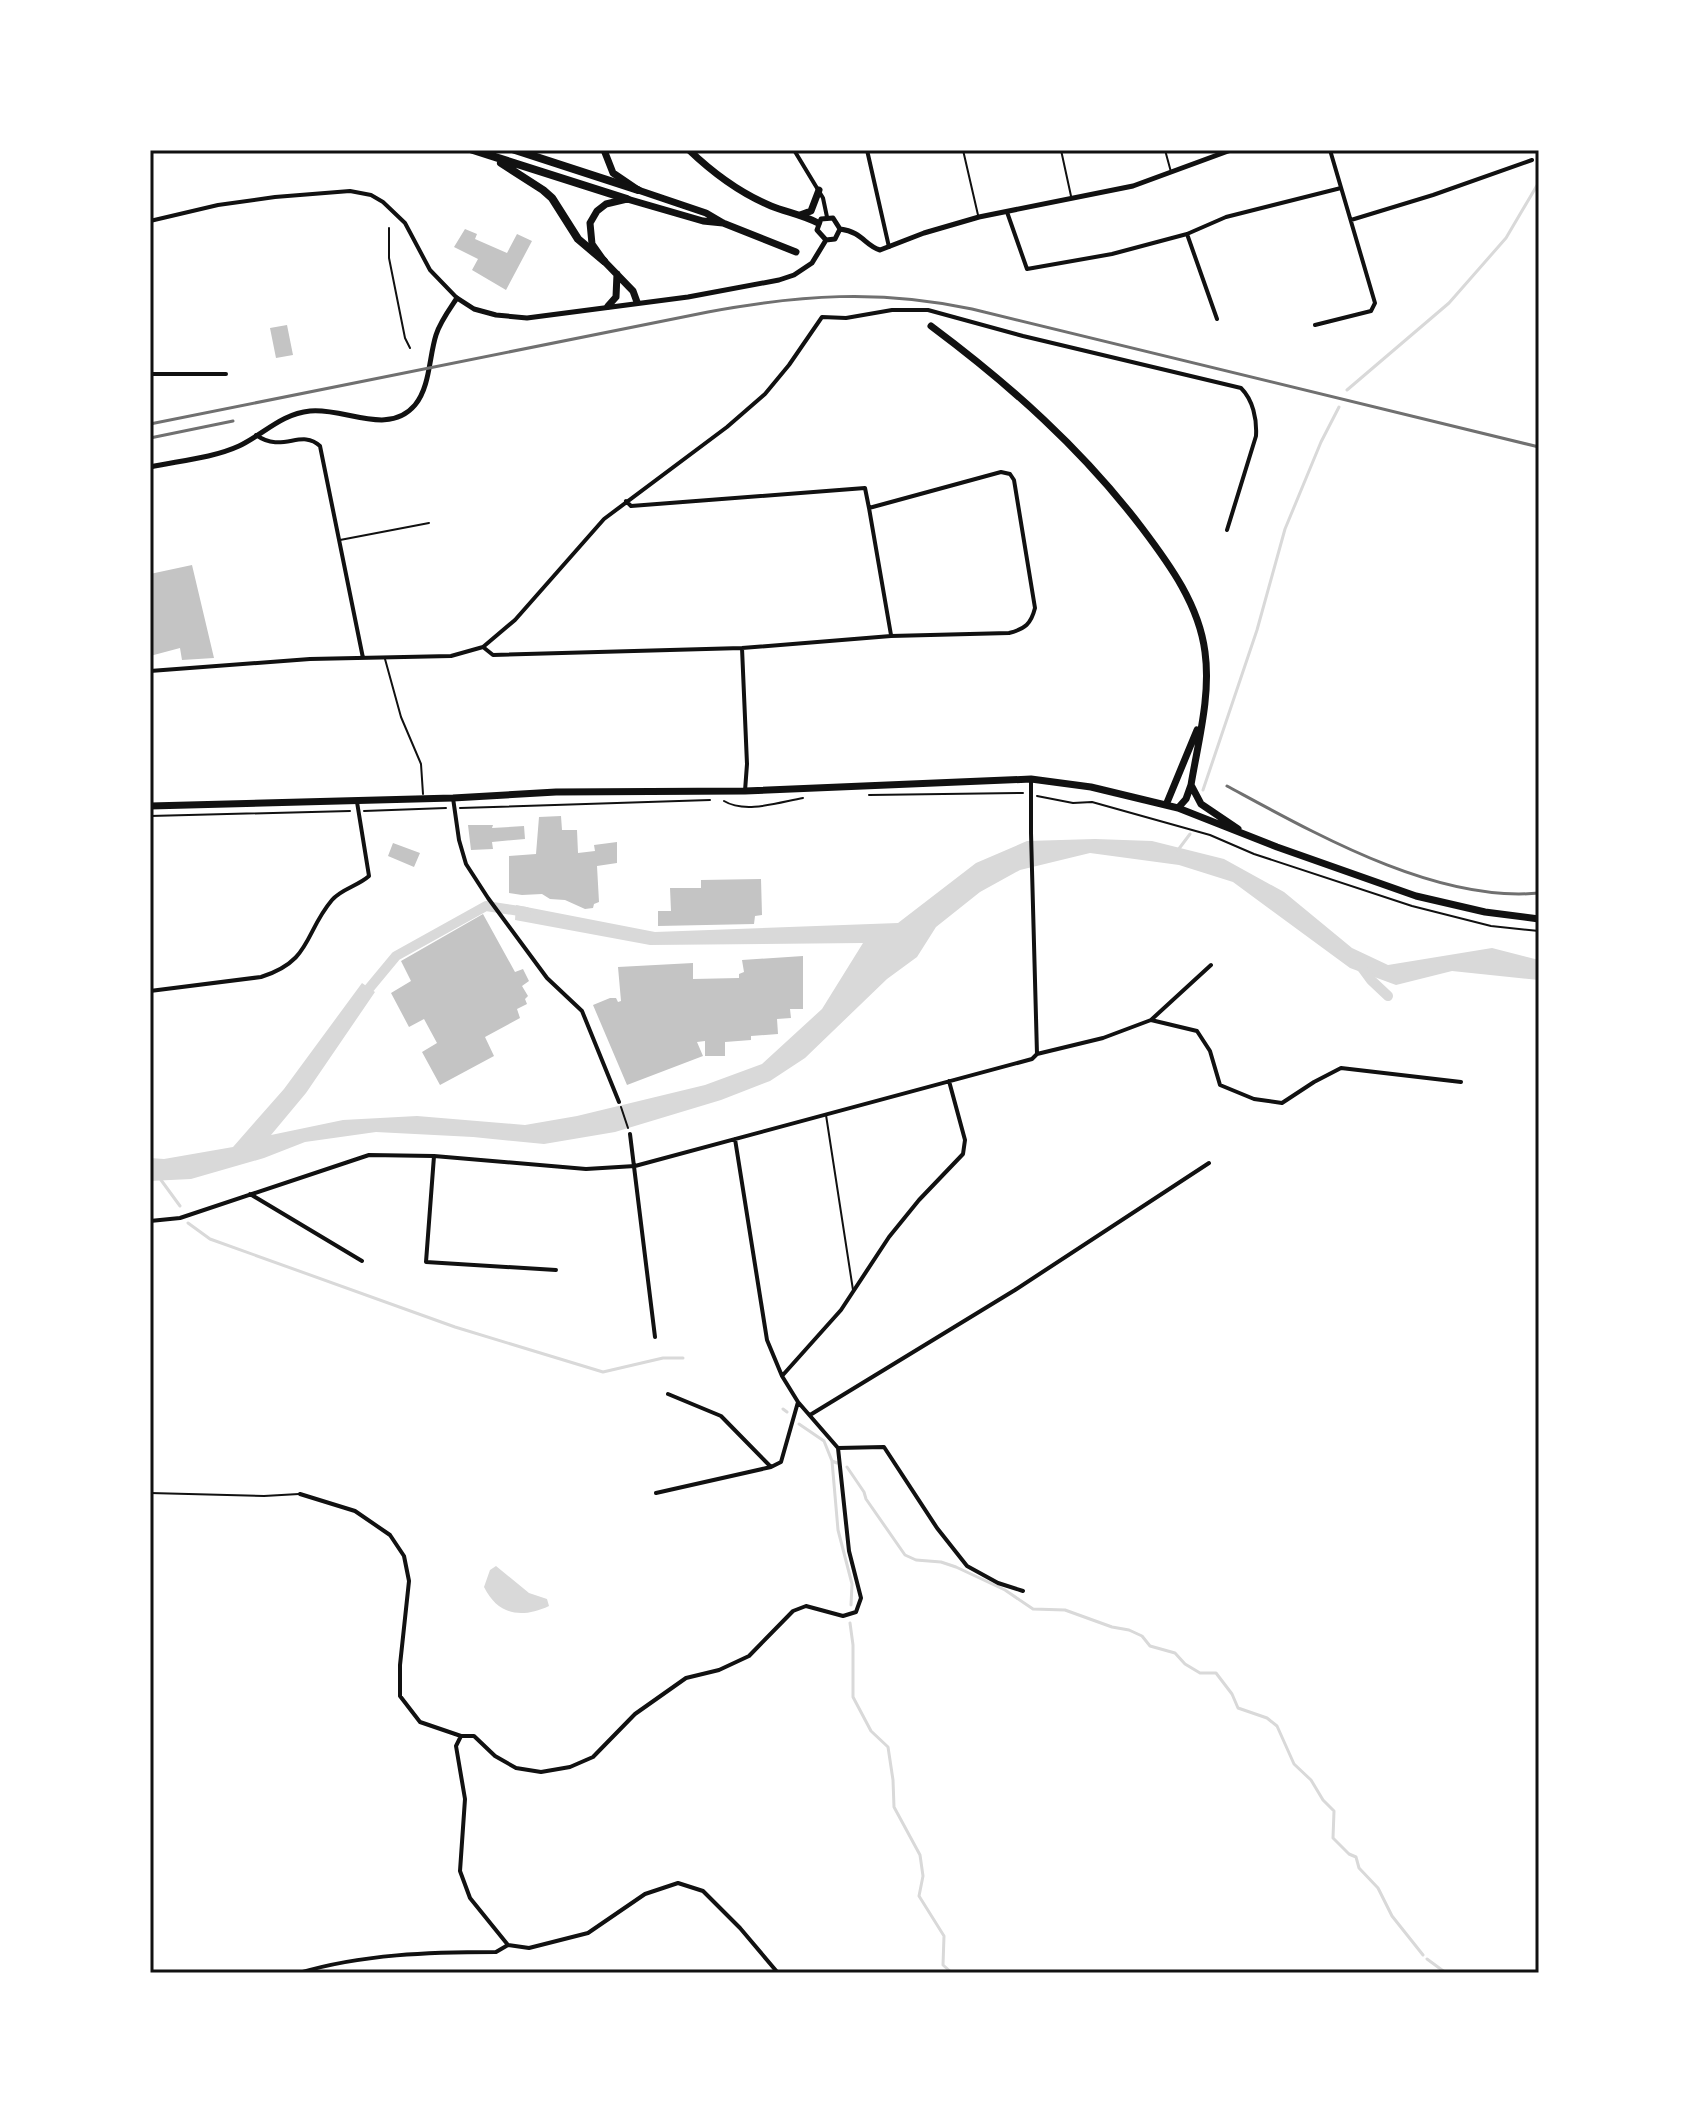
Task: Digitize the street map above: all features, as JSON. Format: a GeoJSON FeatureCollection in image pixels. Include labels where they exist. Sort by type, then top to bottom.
{"type":"FeatureCollection","features":[{"type":"Feature","properties":{"kind":"highway"},"geometry":{"type":"LineString","coordinates":[[473,150],[627,199]]}},
{"type":"Feature","properties":{"kind":"highway"},"geometry":{"type":"LineString","coordinates":[[515,150],[638,190]]}},
{"type":"Feature","properties":{"kind":"highway"},"geometry":{"type":"LineString","coordinates":[[490,156],[543,190],[559,208],[578,239],[604,261]]}},
{"type":"Feature","properties":{"kind":"main road"},"geometry":{"type":"LineString","coordinates":[[604,150],[613,173],[638,190],[706,213],[723,223],[796,252]]}},
{"type":"Feature","properties":{"kind":"main road"},"geometry":{"type":"LineString","coordinates":[[689,150],[736,189],[770,206],[818,223]]}},
{"type":"Feature","properties":{"kind":"main road"},"geometry":{"type":"LineString","coordinates":[[798,215],[811,211],[819,190]]}},
{"type":"Feature","properties":{"kind":"main road"},"geometry":{"type":"LineString","coordinates":[[637,302],[633,291],[592,244],[590,223],[597,211],[606,204],[627,199],[703,221],[723,223]]}},
{"type":"Feature","properties":{"kind":"main road"},"geometry":{"type":"LineString","coordinates":[[608,306],[616,297],[617,274]]}},
{"type":"Feature","properties":{"kind":"main road"},"geometry":{"type":"LineString","coordinates":[[931,326],[992,371],[1049,422],[1111,488],[1160,552],[1187,596],[1201,629],[1208,682],[1191,785],[1186,799],[1178,808]]}},
{"type":"Feature","properties":{"kind":"main road"},"geometry":{"type":"LineString","coordinates":[[1166,805],[1202,717]]}},
{"type":"Feature","properties":{"kind":"main road"},"geometry":{"type":"LineString","coordinates":[[150,806],[357,802],[556,792],[745,791],[1031,779],[1091,787],[1178,808],[1416,896],[1485,912],[1539,919]]}},
{"type":"Feature","properties":{"kind":"main road"},"geometry":{"type":"LineString","coordinates":[[1191,785],[1201,804],[1250,836]]}},
{"type":"Feature","properties":{"kind":"street"},"geometry":{"type":"LineString","coordinates":[[794,150],[819,190],[826,205],[827,217]]}},
{"type":"Feature","properties":{"kind":"street"},"geometry":{"type":"LineString","coordinates":[[867,150],[889,247]]}},
{"type":"Feature","properties":{"kind":"street"},"geometry":{"type":"LineString","coordinates":[[840,229],[859,234],[875,249],[889,247],[979,217],[1133,186],[1231,150]]}},
{"type":"Feature","properties":{"kind":"street"},"geometry":{"type":"LineString","coordinates":[[1315,325],[1371,311],[1375,303],[1330,150]]}},
{"type":"Feature","properties":{"kind":"street"},"geometry":{"type":"LineString","coordinates":[[1351,220],[1532,160]]}},
{"type":"Feature","properties":{"kind":"street"},"geometry":{"type":"LineString","coordinates":[[1007,212],[1027,269],[1112,254],[1187,234],[1226,217],[1341,188]]}},
{"type":"Feature","properties":{"kind":"street"},"geometry":{"type":"LineString","coordinates":[[150,221],[218,205],[275,197],[350,191],[371,195],[405,223],[430,270],[457,298],[474,309],[513,318],[688,297],[779,280],[805,269],[826,240]]}},
{"type":"Feature","properties":{"kind":"street"},"geometry":{"type":"LineString","coordinates":[[827,217],[837,221],[840,229],[835,239],[826,240],[817,233],[818,223],[827,217]]}},
{"type":"Feature","properties":{"kind":"street"},"geometry":{"type":"LineString","coordinates":[[1187,234],[1217,319]]}},
{"type":"Feature","properties":{"kind":"street"},"geometry":{"type":"LineString","coordinates":[[150,467],[239,446],[281,419],[302,412],[334,411],[378,421],[398,417],[415,405],[424,386],[436,333],[457,298]]}},
{"type":"Feature","properties":{"kind":"street"},"geometry":{"type":"LineString","coordinates":[[150,671],[208,665],[451,656],[483,647],[515,620],[604,519],[748,410],[789,365],[822,317],[846,318],[892,310],[928,310],[1241,388],[1251,402],[1257,425],[1256,436],[1227,530]]}},
{"type":"Feature","properties":{"kind":"street"},"geometry":{"type":"LineString","coordinates":[[150,374],[226,374]]}},
{"type":"Feature","properties":{"kind":"street"},"geometry":{"type":"LineString","coordinates":[[256,435],[274,444],[313,440],[323,453],[364,658]]}},
{"type":"Feature","properties":{"kind":"street"},"geometry":{"type":"LineString","coordinates":[[483,647],[493,655],[742,648],[891,636],[1009,633],[1027,625],[1035,608],[1014,480],[1010,474],[1001,472],[869,508]]}},
{"type":"Feature","properties":{"kind":"street"},"geometry":{"type":"LineString","coordinates":[[626,501],[631,506],[865,488],[891,636]]}},
{"type":"Feature","properties":{"kind":"street"},"geometry":{"type":"LineString","coordinates":[[742,648],[747,764],[745,791]]}},
{"type":"Feature","properties":{"kind":"street"},"geometry":{"type":"LineString","coordinates":[[1031,779],[1037,1054]]}},
{"type":"Feature","properties":{"kind":"street"},"geometry":{"type":"LineString","coordinates":[[453,798],[466,864],[558,991],[582,1011],[619,1102]]}},
{"type":"Feature","properties":{"kind":"street"},"geometry":{"type":"LineString","coordinates":[[150,991],[273,973],[301,952],[336,895],[369,876],[357,802]]}},
{"type":"Feature","properties":{"kind":"street"},"geometry":{"type":"LineString","coordinates":[[150,1221],[180,1218],[369,1155],[434,1156],[586,1169],[635,1166],[1103,1038],[1151,1020],[1211,965]]}},
{"type":"Feature","properties":{"kind":"street"},"geometry":{"type":"LineString","coordinates":[[1151,1020],[1197,1031],[1210,1051],[1220,1085],[1254,1099],[1282,1103],[1341,1068],[1461,1082]]}},
{"type":"Feature","properties":{"kind":"street"},"geometry":{"type":"LineString","coordinates":[[782,1376],[853,1292],[889,1237],[919,1200],[963,1154],[965,1140],[949,1081]]}},
{"type":"Feature","properties":{"kind":"street"},"geometry":{"type":"LineString","coordinates":[[630,1134],[655,1337]]}},
{"type":"Feature","properties":{"kind":"street"},"geometry":{"type":"LineString","coordinates":[[300,1494],[355,1511],[390,1535],[404,1556],[409,1581],[400,1665],[400,1696],[420,1722],[461,1736],[474,1736],[495,1756],[516,1768],[541,1772],[570,1767],[593,1757],[635,1714],[686,1678],[719,1670],[749,1656],[793,1611],[806,1606],[843,1616],[856,1612],[861,1598],[849,1551],[838,1448],[798,1402],[782,1376],[767,1340],[735,1139]]}},
{"type":"Feature","properties":{"kind":"street"},"geometry":{"type":"LineString","coordinates":[[434,1156],[426,1262],[556,1270]]}},
{"type":"Feature","properties":{"kind":"street"},"geometry":{"type":"LineString","coordinates":[[810,1415],[1026,1283],[1209,1163]]}},
{"type":"Feature","properties":{"kind":"street"},"geometry":{"type":"LineString","coordinates":[[250,1194],[362,1261]]}},
{"type":"Feature","properties":{"kind":"street"},"geometry":{"type":"LineString","coordinates":[[668,1394],[721,1416],[771,1467]]}},
{"type":"Feature","properties":{"kind":"street"},"geometry":{"type":"LineString","coordinates":[[656,1493],[771,1467],[781,1462],[798,1402]]}},
{"type":"Feature","properties":{"kind":"street"},"geometry":{"type":"LineString","coordinates":[[838,1448],[884,1447],[937,1528],[967,1566],[998,1583],[1023,1591]]}},
{"type":"Feature","properties":{"kind":"street"},"geometry":{"type":"LineString","coordinates":[[461,1736],[456,1746],[465,1799],[460,1871],[470,1898],[508,1945]]}},
{"type":"Feature","properties":{"kind":"street"},"geometry":{"type":"LineString","coordinates":[[299,1973],[396,1957],[496,1952],[508,1945],[529,1948],[588,1933],[645,1894],[678,1883],[703,1891],[778,1973]]}},
{"type":"Feature","properties":{"kind":"lane"},"geometry":{"type":"LineString","coordinates":[[963,150],[979,217]]}},
{"type":"Feature","properties":{"kind":"lane"},"geometry":{"type":"LineString","coordinates":[[1061,150],[1072,200]]}},
{"type":"Feature","properties":{"kind":"lane"},"geometry":{"type":"LineString","coordinates":[[1165,150],[1171,173]]}},
{"type":"Feature","properties":{"kind":"lane"},"geometry":{"type":"LineString","coordinates":[[340,540],[429,523]]}},
{"type":"Feature","properties":{"kind":"lane"},"geometry":{"type":"LineString","coordinates":[[384,658],[401,717],[421,764],[423,799]]}},
{"type":"Feature","properties":{"kind":"lane"},"geometry":{"type":"LineString","coordinates":[[826,1114],[853,1292]]}},
{"type":"Feature","properties":{"kind":"lane"},"geometry":{"type":"LineString","coordinates":[[150,1493],[300,1494]]}},
{"type":"Feature","properties":{"kind":"path"},"geometry":{"type":"LineString","coordinates":[[389,228],[389,258],[405,338],[410,348]]}},
{"type":"Feature","properties":{"kind":"path"},"geometry":{"type":"LineString","coordinates":[[869,795],[1019,792],[1073,803],[1092,802],[1210,835],[1254,854],[1412,906],[1491,926],[1539,931]]}},
{"type":"Feature","properties":{"kind":"path"},"geometry":{"type":"LineString","coordinates":[[150,816],[723,800],[733,807],[760,806],[814,796]]}},
{"type":"Feature","properties":{"kind":"path"},"geometry":{"type":"LineString","coordinates":[[619,1102],[630,1134]]}},
{"type":"Feature","properties":{"kind":"shaded area"},"geometry":{"type":"Polygon","coordinates":[[[1027,841],[1152,841],[1224,859],[1284,892],[1352,948],[1388,965],[1492,948],[1539,960],[1539,980],[1452,971],[1396,985],[1350,968],[1233,882],[1179,865],[1090,853],[1020,870],[980,892],[936,927],[917,957],[887,979],[805,1058],[770,1081],[721,1100],[615,1132],[544,1144],[376,1132],[305,1142],[264,1158],[191,1179],[150,1181],[150,1158],[164,1159],[233,1147],[284,1089],[362,983],[375,992],[306,1093],[271,1135],[343,1120],[417,1116],[525,1125],[577,1116],[705,1085],[762,1064],[822,1009],[863,943],[650,945],[515,920],[516,905],[655,932],[898,923],[976,863],[1027,841]]]}},
{"type":"Feature","properties":{"kind":"shaded area"},"geometry":{"type":"Polygon","coordinates":[[[496,1566],[529,1593],[547,1599],[549,1606],[520,1613],[496,1604],[484,1587],[490,1570],[496,1566]]]}},
{"type":"Feature","properties":{"kind":"building"},"geometry":{"type":"Polygon","coordinates":[[[465,229],[477,234],[475,239],[507,253],[517,234],[532,241],[506,290],[472,270],[478,259],[454,247],[465,229]]]}},
{"type":"Feature","properties":{"kind":"building"},"geometry":{"type":"Polygon","coordinates":[[[287,325],[293,355],[276,358],[270,328],[287,325]]]}},
{"type":"Feature","properties":{"kind":"building"},"geometry":{"type":"Polygon","coordinates":[[[192,565],[214,658],[182,660],[180,648],[150,656],[150,574],[192,565]]]}},
{"type":"Feature","properties":{"kind":"building"},"geometry":{"type":"Polygon","coordinates":[[[561,816],[562,830],[577,830],[578,853],[595,851],[594,845],[617,842],[617,863],[597,866],[599,902],[593,908],[585,909],[542,894],[509,893],[509,856],[536,854],[539,817],[561,816]]]}},
{"type":"Feature","properties":{"kind":"building"},"geometry":{"type":"Polygon","coordinates":[[[468,825],[493,825],[492,828],[524,826],[525,839],[492,842],[493,849],[471,850],[468,825]]]}},
{"type":"Feature","properties":{"kind":"building"},"geometry":{"type":"Polygon","coordinates":[[[393,843],[420,853],[414,867],[388,856],[393,843]]]}},
{"type":"Feature","properties":{"kind":"building"},"geometry":{"type":"Polygon","coordinates":[[[761,879],[762,915],[755,916],[754,924],[658,926],[658,911],[671,911],[670,888],[701,888],[701,880],[761,879]]]}},
{"type":"Feature","properties":{"kind":"building"},"geometry":{"type":"Polygon","coordinates":[[[483,914],[515,972],[523,969],[529,981],[522,986],[528,996],[525,999],[527,1004],[517,1009],[520,1018],[485,1037],[494,1056],[440,1085],[422,1052],[437,1043],[424,1019],[409,1027],[391,993],[411,981],[401,961],[483,914]]]}},
{"type":"Feature","properties":{"kind":"building"},"geometry":{"type":"Polygon","coordinates":[[[803,956],[803,1009],[790,1009],[791,1018],[777,1019],[778,1034],[725,1042],[725,1056],[705,1056],[705,1041],[697,1042],[703,1056],[627,1085],[593,1005],[610,998],[621,1001],[618,967],[693,963],[693,979],[739,978],[739,974],[744,972],[742,960],[803,956]]]}},
{"type":"Feature","properties":{"kind":"waterway"},"geometry":{"type":"LineString","coordinates":[[1347,390],[1449,303],[1506,238],[1539,182]]}},
{"type":"Feature","properties":{"kind":"waterway"},"geometry":{"type":"LineString","coordinates":[[1203,790],[1257,630],[1285,529],[1339,407]]}},
{"type":"Feature","properties":{"kind":"waterway"},"geometry":{"type":"LineString","coordinates":[[1178,850],[1190,834]]}},
{"type":"Feature","properties":{"kind":"waterway"},"geometry":{"type":"LineString","coordinates":[[362,997],[396,956],[486,906],[526,912]]}},
{"type":"Feature","properties":{"kind":"waterway"},"geometry":{"type":"LineString","coordinates":[[1360,965],[1388,996]]}},
{"type":"Feature","properties":{"kind":"waterway"},"geometry":{"type":"LineString","coordinates":[[161,1180],[180,1206]]}},
{"type":"Feature","properties":{"kind":"waterway"},"geometry":{"type":"LineString","coordinates":[[188,1223],[210,1239],[455,1327],[603,1372],[663,1358],[683,1358]]}},
{"type":"Feature","properties":{"kind":"waterway"},"geometry":{"type":"LineString","coordinates":[[783,1409],[787,1412]]}},
{"type":"Feature","properties":{"kind":"waterway"},"geometry":{"type":"LineString","coordinates":[[799,1424],[824,1441],[832,1461],[837,1463]]}},
{"type":"Feature","properties":{"kind":"waterway"},"geometry":{"type":"LineString","coordinates":[[832,1461],[838,1530],[852,1584],[851,1605]]}},
{"type":"Feature","properties":{"kind":"waterway"},"geometry":{"type":"LineString","coordinates":[[847,1467],[905,1555],[956,1567],[1005,1590],[1033,1609],[1065,1610],[1129,1630],[1142,1636],[1150,1646],[1175,1653],[1200,1673],[1216,1673],[1238,1708],[1267,1718],[1277,1726],[1294,1764],[1311,1780],[1334,1811],[1333,1838],[1356,1857],[1359,1868],[1378,1888],[1392,1916],[1423,1955]]}},
{"type":"Feature","properties":{"kind":"waterway"},"geometry":{"type":"LineString","coordinates":[[850,1623],[853,1697],[871,1731],[888,1747],[894,1807],[920,1855],[923,1876],[919,1896],[944,1936],[943,1965],[952,1973]]}},
{"type":"Feature","properties":{"kind":"waterway"},"geometry":{"type":"LineString","coordinates":[[1427,1959],[1446,1973]]}},
{"type":"Feature","properties":{"kind":"railway"},"geometry":{"type":"LineString","coordinates":[[150,424],[708,312],[807,298],[872,297],[972,309],[1539,447]]}},
{"type":"Feature","properties":{"kind":"railway"},"geometry":{"type":"LineString","coordinates":[[150,438],[233,421]]}},
{"type":"Feature","properties":{"kind":"railway"},"geometry":{"type":"LineString","coordinates":[[1227,786],[1338,844],[1418,876],[1459,887],[1500,893],[1539,893]]}}]}
